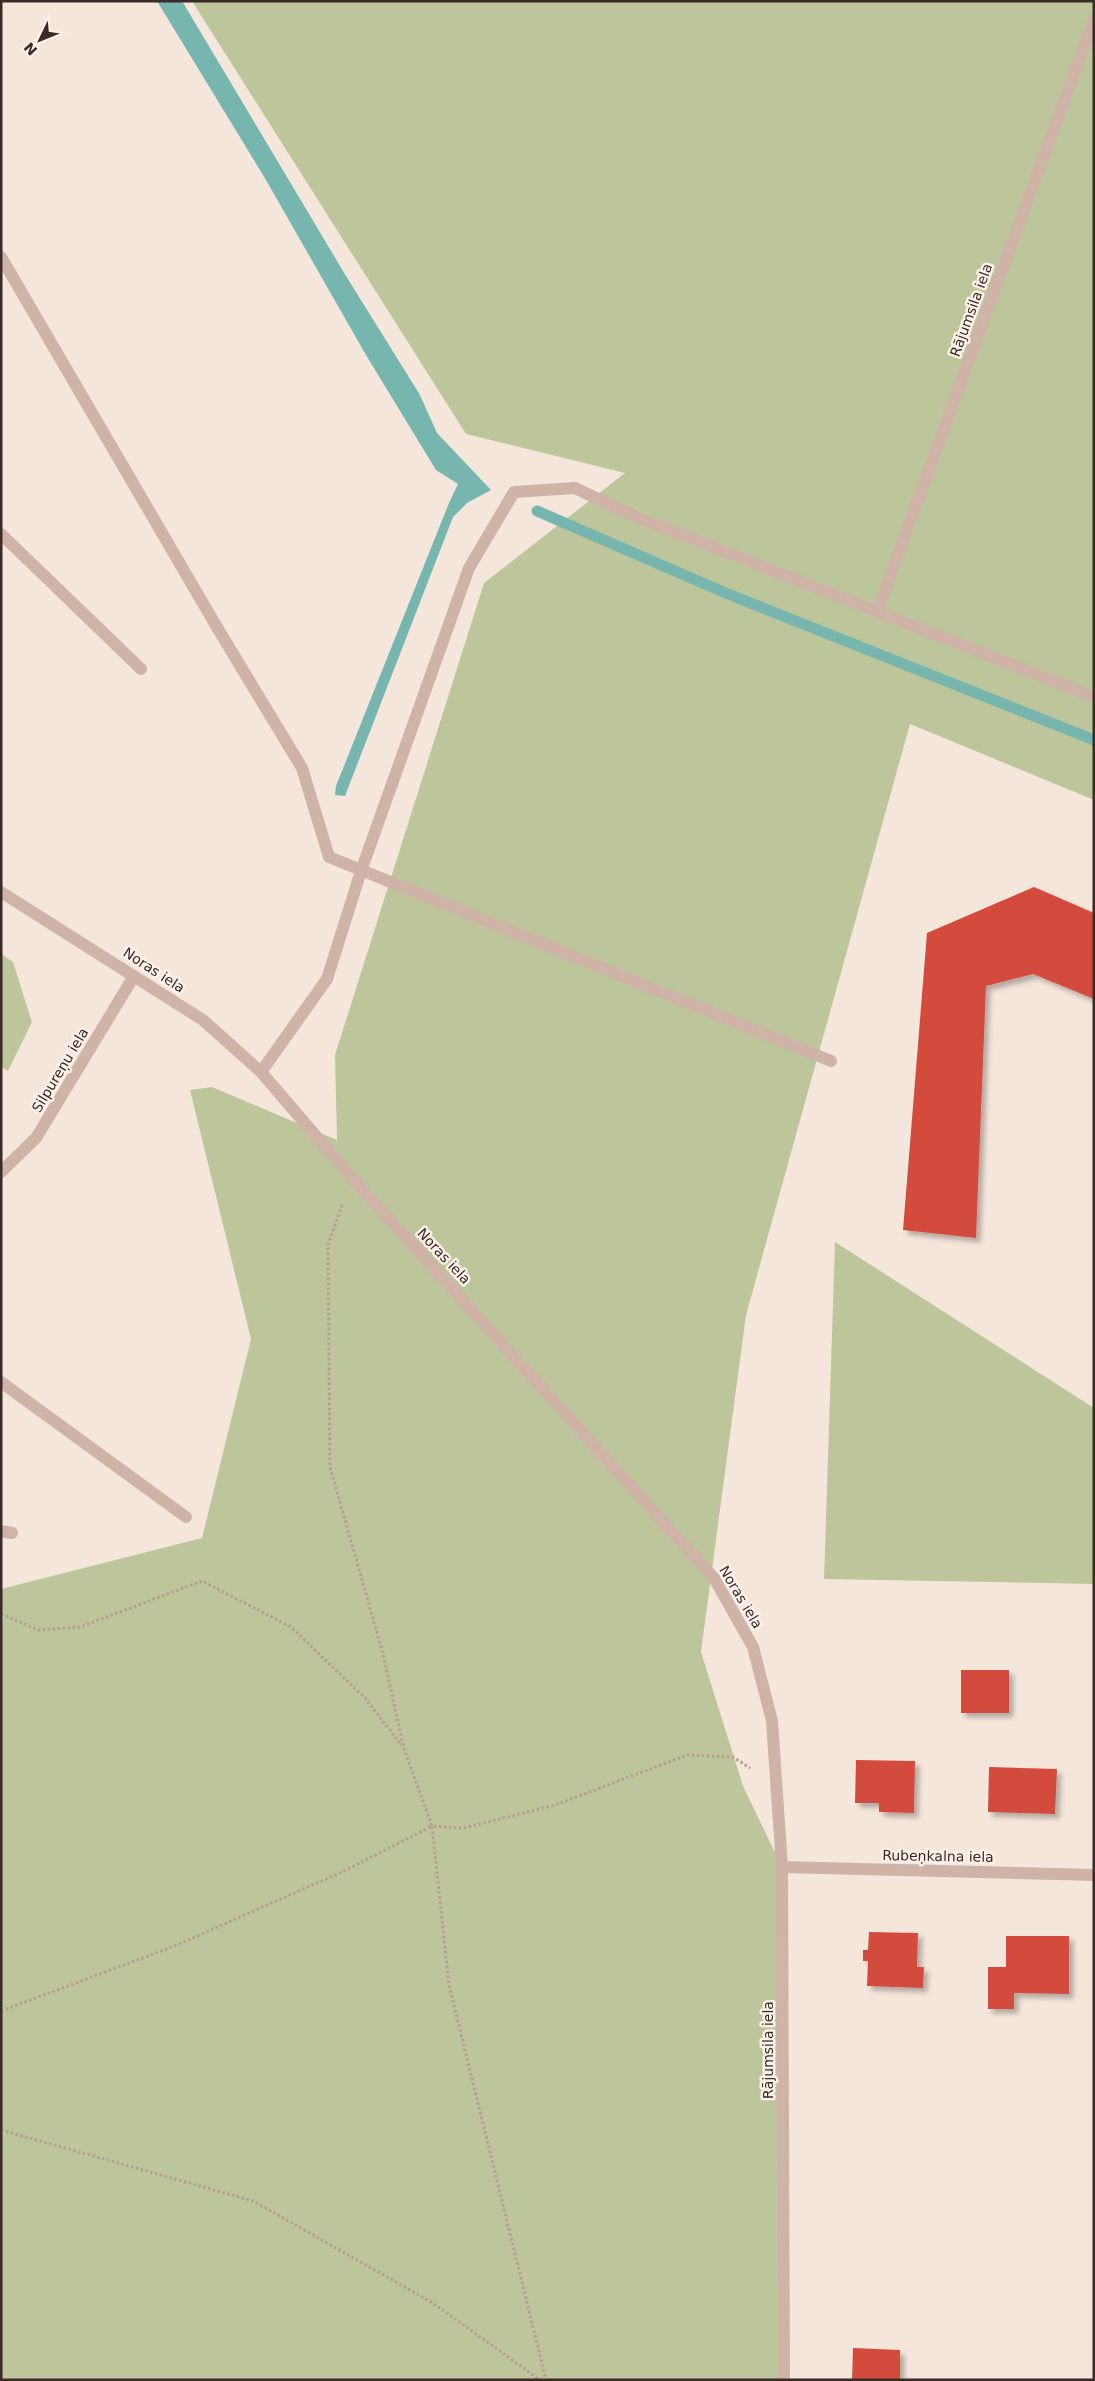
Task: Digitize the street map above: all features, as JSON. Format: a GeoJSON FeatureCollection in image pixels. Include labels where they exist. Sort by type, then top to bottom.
{"type":"FeatureCollection","features":[{"type":"Feature","properties":{"kind":"street","name":"Rājumsila iela"},"geometry":{"type":"LineString","coordinates":[[877,612],[1094,19]]}},
{"type":"Feature","properties":{"kind":"street"},"geometry":{"type":"LineString","coordinates":[[1,258],[218,629],[302,768],[329,857],[831,1061]]}},
{"type":"Feature","properties":{"kind":"street"},"geometry":{"type":"LineString","coordinates":[[261,1072],[327,979],[361,871],[469,568],[514,492],[575,488],[634,516],[1093,695]]}},
{"type":"Feature","properties":{"kind":"street"},"geometry":{"type":"LineString","coordinates":[[1,534],[141,669]]}},
{"type":"Feature","properties":{"kind":"street","name":"Noras iela"},"geometry":{"type":"LineString","coordinates":[[1,892],[203,1020],[261,1072],[352,1178],[714,1578],[754,1647],[772,1721]]}},
{"type":"Feature","properties":{"kind":"street","name":"Silpureņu iela"},"geometry":{"type":"LineString","coordinates":[[1,1172],[36,1138],[134,976]]}},
{"type":"Feature","properties":{"kind":"street"},"geometry":{"type":"LineString","coordinates":[[1,1382],[186,1517]]}},
{"type":"Feature","properties":{"kind":"street","name":"Rājumsila iela"},"geometry":{"type":"LineString","coordinates":[[772,1721],[782,1868],[784,2380]]}},
{"type":"Feature","properties":{"kind":"street","name":"Rubeņkalna iela"},"geometry":{"type":"LineString","coordinates":[[782,1868],[1094,1875]]}},
{"type":"Feature","properties":{"kind":"path"},"geometry":{"type":"LineString","coordinates":[[352,1178],[328,1245],[330,1467],[383,1654],[404,1749],[432,1826],[449,1985],[546,2380]]}},
{"type":"Feature","properties":{"kind":"path"},"geometry":{"type":"LineString","coordinates":[[1,1614],[38,1630],[80,1627],[202,1581],[291,1627],[365,1698],[404,1749]]}},
{"type":"Feature","properties":{"kind":"path"},"geometry":{"type":"LineString","coordinates":[[1,2011],[177,1945],[344,1871],[432,1826],[464,1828],[556,1805],[687,1755],[733,1757],[777,1786]]}},
{"type":"Feature","properties":{"kind":"path"},"geometry":{"type":"LineString","coordinates":[[1,2130],[253,2201],[433,2303],[540,2380]]}},
{"type":"Feature","properties":{"kind":"green space"},"geometry":{"type":"Polygon","coordinates":[[[192,1],[1094,1],[1094,800],[910,724],[746,1315],[701,1652],[743,1786],[782,1867],[784,2380],[1,2380],[1,1589],[202,1538],[251,1339],[190,1090],[212,1087],[337,1140],[335,1055],[484,583],[625,473],[466,434],[192,1]]]}},
{"type":"Feature","properties":{"kind":"green space"},"geometry":{"type":"Polygon","coordinates":[[[1,954],[13,962],[32,1022],[8,1071],[1,1067],[1,954]]]}},
{"type":"Feature","properties":{"kind":"green space"},"geometry":{"type":"Polygon","coordinates":[[[835,1242],[1094,1408],[1094,1584],[824,1579],[835,1242]]]}},
{"type":"Feature","properties":{"kind":"water"},"geometry":{"type":"Polygon","coordinates":[[[157,1],[182,1],[346,276],[420,395],[437,433],[491,490],[467,503],[453,517],[345,796],[335,795],[336,786],[458,484],[436,470],[366,355],[266,180],[157,1]]]}},
{"type":"Feature","properties":{"kind":"building"},"geometry":{"type":"Polygon","coordinates":[[[1034,887],[1094,913],[1094,999],[1033,974],[986,986],[976,1238],[903,1230],[927,933],[1034,887]]]}},
{"type":"Feature","properties":{"kind":"building"},"geometry":{"type":"Polygon","coordinates":[[[961,1670],[1009,1670],[1009,1713],[961,1713],[961,1670]]]}},
{"type":"Feature","properties":{"kind":"building"},"geometry":{"type":"Polygon","coordinates":[[[856,1760],[915,1761],[914,1813],[879,1812],[879,1803],[855,1803],[856,1760]]]}},
{"type":"Feature","properties":{"kind":"building"},"geometry":{"type":"Polygon","coordinates":[[[989,1767],[1057,1769],[1055,1814],[988,1812],[989,1767]]]}},
{"type":"Feature","properties":{"kind":"building"},"geometry":{"type":"Polygon","coordinates":[[[869,1932],[918,1933],[917,1967],[924,1967],[923,1988],[867,1986],[868,1961],[863,1961],[863,1950],[868,1950],[869,1932]]]}},
{"type":"Feature","properties":{"kind":"building"},"geometry":{"type":"Polygon","coordinates":[[[1006,1936],[1069,1936],[1069,1994],[1014,1993],[1014,2009],[988,2009],[988,1967],[1006,1967],[1006,1936]]]}},
{"type":"Feature","properties":{"kind":"building"},"geometry":{"type":"Polygon","coordinates":[[[853,2348],[900,2350],[900,2380],[852,2380],[853,2348]]]}},
{"type":"Feature","properties":{"kind":"waterway"},"geometry":{"type":"LineString","coordinates":[[537,511],[728,594],[1094,740]]}}]}
